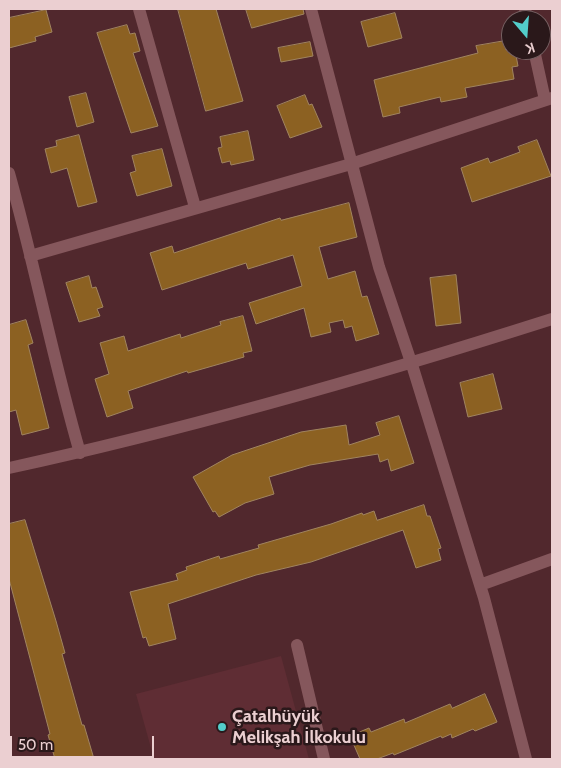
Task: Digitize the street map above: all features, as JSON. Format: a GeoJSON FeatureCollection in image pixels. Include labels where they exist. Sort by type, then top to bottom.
{"type":"FeatureCollection","features":[{"type":"Feature","properties":{"kind":"street"},"geometry":{"type":"LineString","coordinates":[[139,9],[195,207]]}},
{"type":"Feature","properties":{"kind":"street"},"geometry":{"type":"LineString","coordinates":[[311,9],[379,267],[412,364],[480,585],[526,759]]}},
{"type":"Feature","properties":{"kind":"street"},"geometry":{"type":"LineString","coordinates":[[30,256],[195,207],[351,164],[548,99],[537,60]]}},
{"type":"Feature","properties":{"kind":"street"},"geometry":{"type":"LineString","coordinates":[[9,174],[56,368],[80,453]]}},
{"type":"Feature","properties":{"kind":"street"},"geometry":{"type":"LineString","coordinates":[[9,468],[80,453],[412,364],[552,319]]}},
{"type":"Feature","properties":{"kind":"street"},"geometry":{"type":"LineString","coordinates":[[480,585],[552,559]]}},
{"type":"Feature","properties":{"kind":"street"},"geometry":{"type":"LineString","coordinates":[[297,645],[324,759]]}},
{"type":"Feature","properties":{"kind":"shaded area","name":"Çatalhüyük Melikşah İlkokulu"},"geometry":{"type":"Polygon","coordinates":[[[281,656],[309,759],[154,759],[136,694],[281,656]]]}},
{"type":"Feature","properties":{"kind":"building"},"geometry":{"type":"Polygon","coordinates":[[[178,9],[216,9],[243,101],[206,111],[178,9]]]}},
{"type":"Feature","properties":{"kind":"building"},"geometry":{"type":"Polygon","coordinates":[[[246,9],[303,9],[304,14],[252,28],[246,9]]]}},
{"type":"Feature","properties":{"kind":"building"},"geometry":{"type":"Polygon","coordinates":[[[46,10],[52,32],[35,37],[36,41],[9,48],[9,18],[46,10]]]}},
{"type":"Feature","properties":{"kind":"building"},"geometry":{"type":"Polygon","coordinates":[[[395,13],[402,38],[368,47],[361,22],[395,13]]]}},
{"type":"Feature","properties":{"kind":"building"},"geometry":{"type":"Polygon","coordinates":[[[127,25],[130,34],[135,33],[140,51],[133,53],[158,126],[131,133],[97,33],[127,25]]]}},
{"type":"Feature","properties":{"kind":"building"},"geometry":{"type":"Polygon","coordinates":[[[310,42],[313,56],[281,62],[278,48],[310,42]]]}},
{"type":"Feature","properties":{"kind":"building"},"geometry":{"type":"Polygon","coordinates":[[[501,42],[501,60],[517,60],[518,66],[512,67],[514,79],[465,88],[467,97],[441,102],[440,97],[399,107],[400,113],[383,117],[374,80],[478,53],[476,46],[501,42]]]}},
{"type":"Feature","properties":{"kind":"building"},"geometry":{"type":"Polygon","coordinates":[[[86,93],[94,122],[77,127],[69,97],[86,93]]]}},
{"type":"Feature","properties":{"kind":"building"},"geometry":{"type":"Polygon","coordinates":[[[305,95],[309,105],[312,104],[322,127],[290,138],[277,106],[305,95]]]}},
{"type":"Feature","properties":{"kind":"building"},"geometry":{"type":"Polygon","coordinates":[[[248,131],[254,160],[231,165],[230,161],[222,163],[218,148],[222,147],[220,137],[248,131]]]}},
{"type":"Feature","properties":{"kind":"building"},"geometry":{"type":"Polygon","coordinates":[[[79,135],[97,202],[78,207],[67,168],[51,173],[45,149],[57,146],[56,141],[79,135]]]}},
{"type":"Feature","properties":{"kind":"building"},"geometry":{"type":"Polygon","coordinates":[[[537,140],[551,176],[472,202],[461,168],[488,158],[490,163],[520,152],[518,147],[537,140]]]}},
{"type":"Feature","properties":{"kind":"building"},"geometry":{"type":"Polygon","coordinates":[[[162,149],[172,186],[137,196],[130,173],[136,171],[132,156],[162,149]]]}},
{"type":"Feature","properties":{"kind":"building"},"geometry":{"type":"Polygon","coordinates":[[[349,203],[357,237],[319,247],[328,279],[355,271],[362,297],[367,296],[379,334],[356,341],[352,326],[345,328],[343,320],[329,323],[331,332],[311,337],[304,308],[256,324],[249,303],[302,286],[293,255],[248,269],[246,263],[162,290],[150,253],[172,246],[174,253],[280,218],[281,220],[349,203]]]}},
{"type":"Feature","properties":{"kind":"building"},"geometry":{"type":"Polygon","coordinates":[[[456,275],[461,323],[436,326],[430,278],[456,275]]]}},
{"type":"Feature","properties":{"kind":"building"},"geometry":{"type":"Polygon","coordinates":[[[89,276],[92,288],[96,287],[103,307],[97,309],[100,316],[79,322],[66,283],[89,276]]]}},
{"type":"Feature","properties":{"kind":"building"},"geometry":{"type":"Polygon","coordinates":[[[243,316],[252,351],[243,353],[244,357],[188,373],[187,371],[128,391],[133,408],[107,417],[95,379],[109,374],[100,343],[124,336],[128,351],[180,334],[181,338],[221,325],[220,322],[243,316]]]}},
{"type":"Feature","properties":{"kind":"building"},"geometry":{"type":"Polygon","coordinates":[[[26,320],[33,343],[28,345],[49,428],[22,435],[16,410],[9,412],[9,325],[26,320]]]}},
{"type":"Feature","properties":{"kind":"building"},"geometry":{"type":"Polygon","coordinates":[[[493,374],[502,409],[468,417],[460,383],[493,374]]]}},
{"type":"Feature","properties":{"kind":"building"},"geometry":{"type":"Polygon","coordinates":[[[399,416],[414,463],[391,471],[388,459],[380,462],[378,454],[310,465],[269,477],[274,494],[245,503],[219,517],[215,511],[213,512],[193,477],[232,455],[301,432],[346,425],[349,445],[380,435],[376,423],[399,416]]]}},
{"type":"Feature","properties":{"kind":"building"},"geometry":{"type":"Polygon","coordinates":[[[424,505],[427,516],[430,516],[441,548],[438,549],[441,560],[416,568],[403,530],[311,562],[256,575],[168,604],[176,639],[149,646],[146,637],[143,638],[130,592],[178,580],[176,574],[187,570],[186,567],[219,556],[220,559],[259,548],[258,545],[362,513],[363,515],[374,511],[377,520],[424,505]]]}},
{"type":"Feature","properties":{"kind":"building"},"geometry":{"type":"Polygon","coordinates":[[[25,520],[65,653],[62,654],[82,725],[84,725],[94,759],[55,759],[48,735],[50,734],[9,579],[9,524],[25,520]]]}},
{"type":"Feature","properties":{"kind":"building"},"geometry":{"type":"Polygon","coordinates":[[[485,694],[497,722],[475,731],[473,729],[452,738],[451,734],[442,738],[441,736],[394,755],[393,753],[377,759],[360,759],[350,736],[369,728],[371,732],[404,719],[405,723],[450,704],[452,708],[485,694]]]}},
{"type":"Feature","properties":{"kind":"place","name":"Çatalhüyük Melikşah İlkokulu"},"geometry":{"type":"Point","coordinates":[222,727]}}]}
